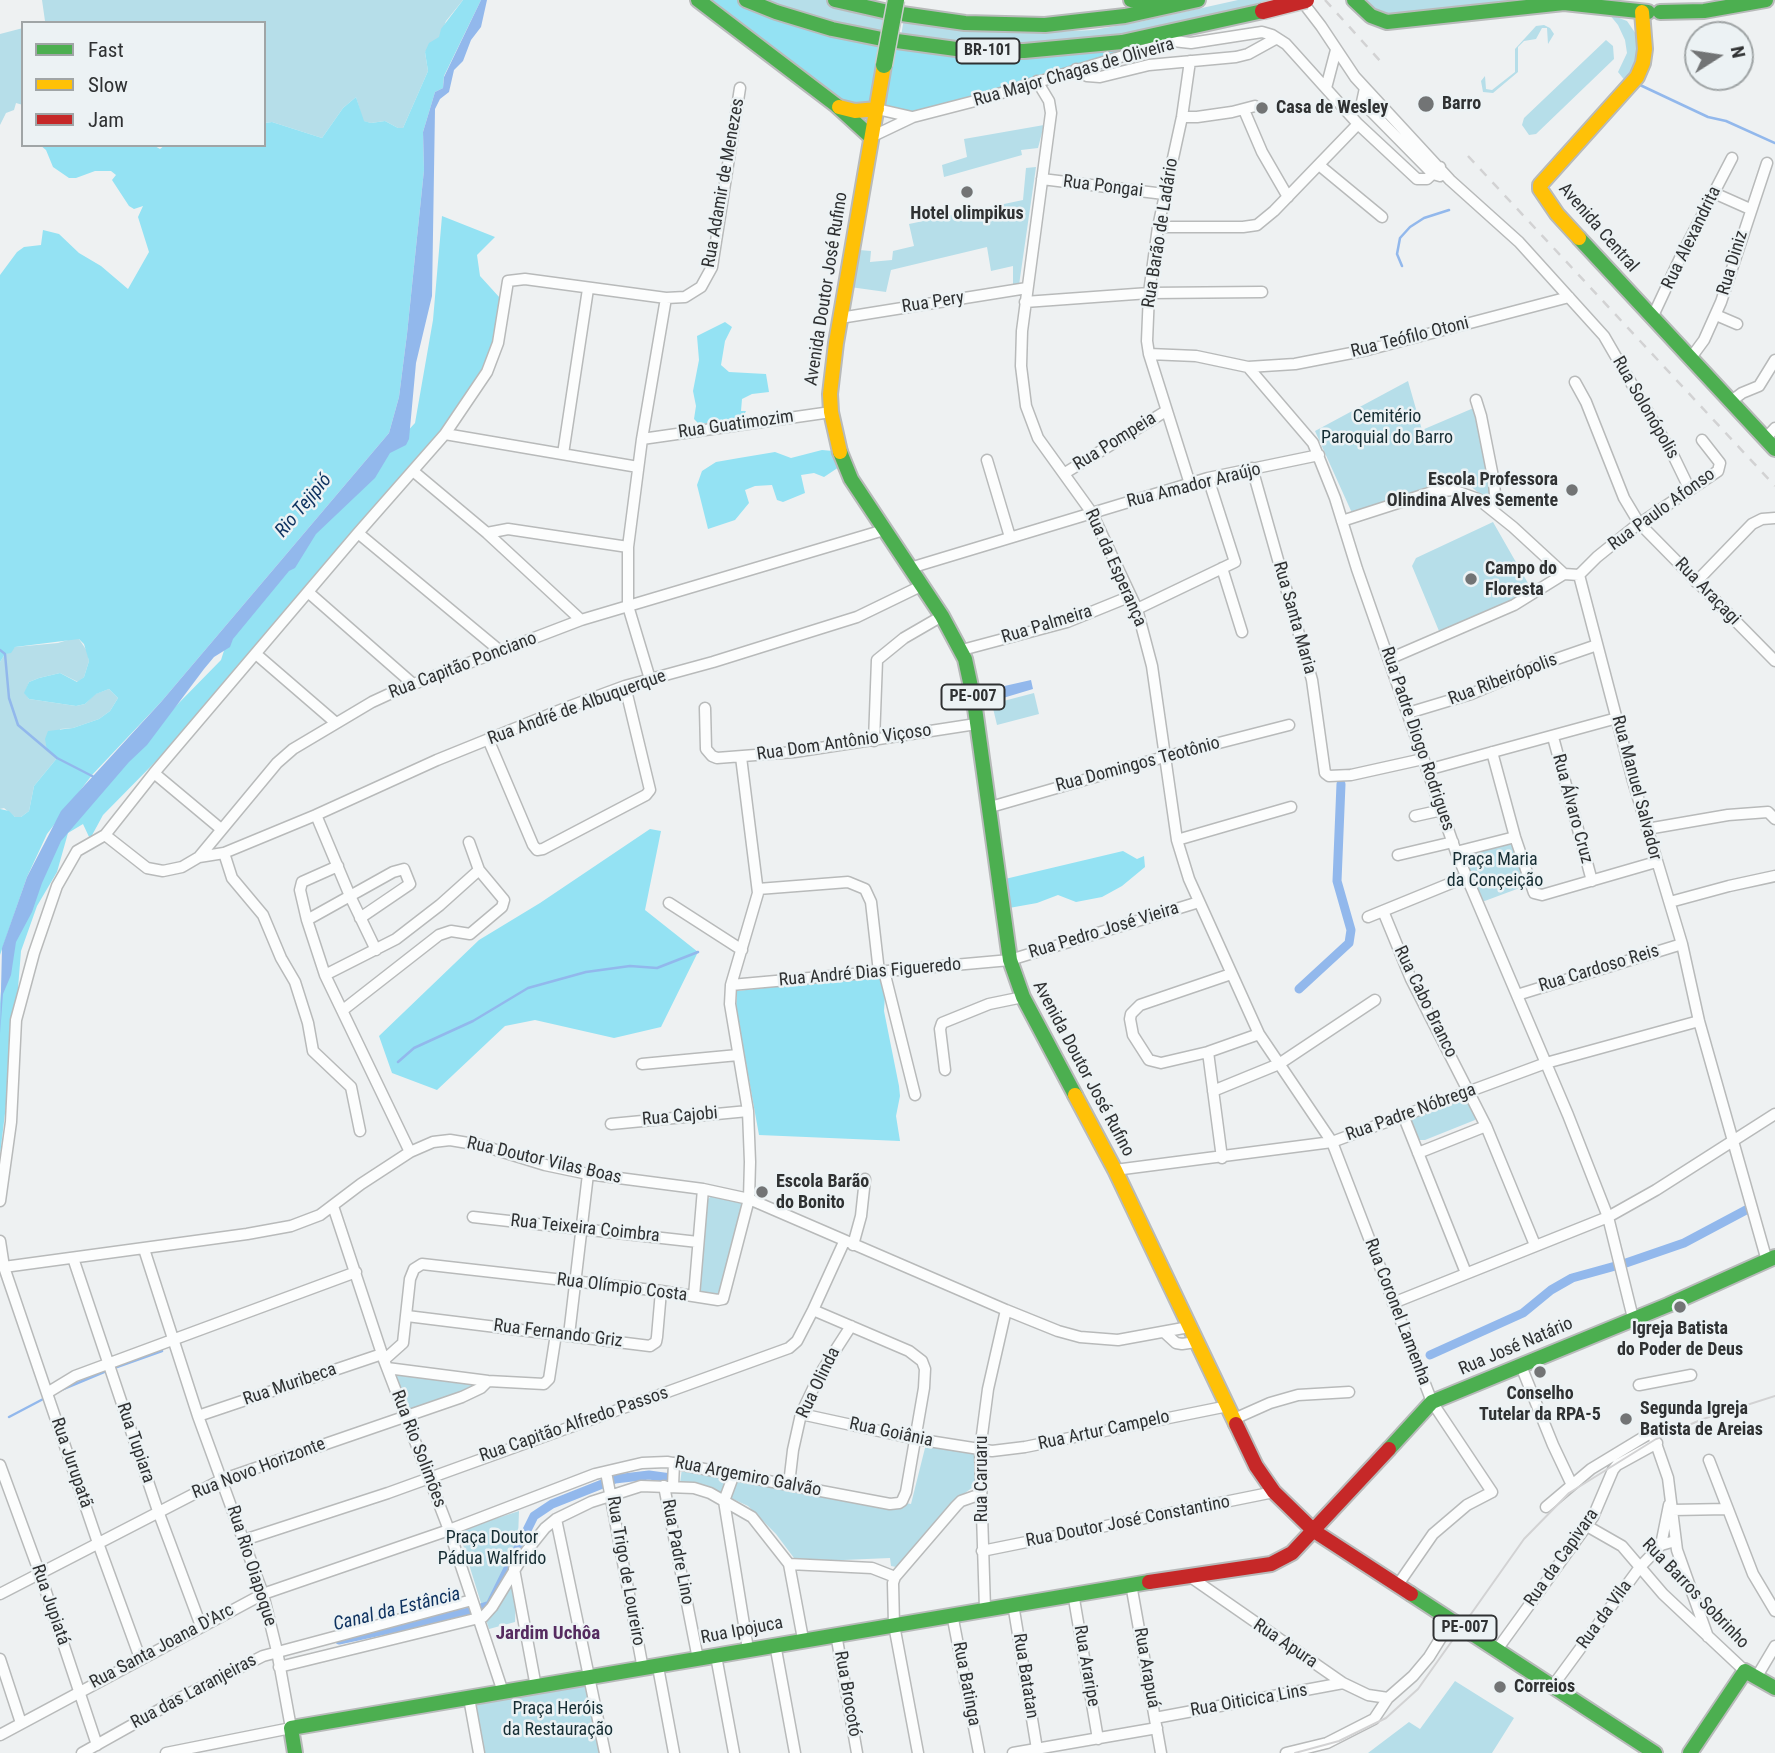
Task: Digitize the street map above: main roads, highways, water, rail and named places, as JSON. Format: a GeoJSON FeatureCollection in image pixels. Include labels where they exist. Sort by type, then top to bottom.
{"type":"FeatureCollection","features":[{"type":"Feature","properties":{"kind":"main road"},"geometry":{"type":"LineString","coordinates":[[698,0],[836,105],[871,137]]}},
{"type":"Feature","properties":{"kind":"main road","name":"BR-101"},"geometry":{"type":"LineString","coordinates":[[746,0],[832,29],[971,51],[1077,48],[1157,36],[1306,0]]}},
{"type":"Feature","properties":{"kind":"main road","name":"BR-101"},"geometry":{"type":"LineString","coordinates":[[835,0],[888,12],[965,23],[1045,25],[1125,16],[1198,0]]}},
{"type":"Feature","properties":{"kind":"main road","name":"Avenida Doutor José Rufino"},"geometry":{"type":"LineString","coordinates":[[896,0],[840,318],[830,394],[831,412],[839,449],[851,479],[962,650],[970,677],[1010,960],[1023,997],[1115,1170],[1256,1466],[1275,1493],[1314,1531],[1655,1753]]}},
{"type":"Feature","properties":{"kind":"main road"},"geometry":{"type":"LineString","coordinates":[[1131,0],[1170,6]]}},
{"type":"Feature","properties":{"kind":"main road"},"geometry":{"type":"LineString","coordinates":[[1354,0],[1364,11],[1377,19],[1391,22],[1564,3],[1660,12],[1704,10],[1766,0]]}},
{"type":"Feature","properties":{"kind":"main road"},"geometry":{"type":"LineString","coordinates":[[1660,12],[1670,9],[1678,0]]}},
{"type":"Feature","properties":{"kind":"main road","name":"Avenida Central"},"geometry":{"type":"LineString","coordinates":[[1642,12],[1645,49],[1637,77],[1540,185],[1542,195],[1730,402],[1772,438]]}},
{"type":"Feature","properties":{"kind":"main road"},"geometry":{"type":"LineString","coordinates":[[1173,41],[1217,29],[1234,19]]}},
{"type":"Feature","properties":{"kind":"main road"},"geometry":{"type":"LineString","coordinates":[[836,105],[855,111],[877,109]]}},
{"type":"Feature","properties":{"kind":"main road","name":"Rua José Natário"},"geometry":{"type":"LineString","coordinates":[[1314,1531],[1432,1402],[1742,1274],[1771,1259]]}},
{"type":"Feature","properties":{"kind":"main road","name":"Rua Ipojuca"},"geometry":{"type":"LineString","coordinates":[[295,1753],[290,1728],[1073,1593],[1280,1561],[1314,1531]]}},
{"type":"Feature","properties":{"kind":"main road","name":"Rua Barros Sobrinho"},"geometry":{"type":"LineString","coordinates":[[1690,1753],[1750,1675],[1775,1688]]}},
{"type":"Feature","properties":{"kind":"waterway"},"geometry":{"type":"LineString","coordinates":[[1640,85],[1708,117],[1726,121],[1775,143]]}},
{"type":"Feature","properties":{"kind":"waterway"},"geometry":{"type":"LineString","coordinates":[[1402,266],[1397,254],[1400,238],[1424,218],[1449,210]]}},
{"type":"Feature","properties":{"kind":"waterway"},"geometry":{"type":"LineString","coordinates":[[0,650],[5,654],[9,698],[18,725],[57,758],[94,777]]}},
{"type":"Feature","properties":{"kind":"waterway","name":"Canal da Estância"},"geometry":{"type":"LineString","coordinates":[[1299,989],[1349,943],[1351,930],[1337,881],[1341,784]]}},
{"type":"Feature","properties":{"kind":"waterway"},"geometry":{"type":"LineString","coordinates":[[398,1062],[414,1048],[473,1021],[528,988],[586,972],[630,966],[657,968],[698,952]]}},
{"type":"Feature","properties":{"kind":"waterway","name":"Canal da Estância"},"geometry":{"type":"LineString","coordinates":[[1626,1263],[1684,1243],[1746,1210]]}},
{"type":"Feature","properties":{"kind":"waterway","name":"Canal da Estância"},"geometry":{"type":"LineString","coordinates":[[1430,1355],[1523,1313],[1551,1290],[1572,1278],[1619,1265]]}},
{"type":"Feature","properties":{"kind":"waterway"},"geometry":{"type":"LineString","coordinates":[[117,1367],[162,1351]]}},
{"type":"Feature","properties":{"kind":"waterway"},"geometry":{"type":"LineString","coordinates":[[61,1390],[104,1372]]}},
{"type":"Feature","properties":{"kind":"waterway"},"geometry":{"type":"LineString","coordinates":[[9,1417],[47,1397]]}},
{"type":"Feature","properties":{"kind":"waterway","name":"Canal da Estância"},"geometry":{"type":"LineString","coordinates":[[339,1640],[490,1605],[534,1516],[552,1504],[615,1479],[649,1475],[671,1478]]}},
{"type":"Feature","properties":{"kind":"tram line"},"geometry":{"type":"LineString","coordinates":[[1295,1753],[1339,1741],[1386,1718],[1418,1689],[1524,1539],[1569,1493],[1656,1439],[1703,1419],[1775,1396]]}},
{"type":"Feature","properties":{"kind":"railway"},"geometry":{"type":"LineString","coordinates":[[1325,0],[1382,63]]}},
{"type":"Feature","properties":{"kind":"railway"},"geometry":{"type":"LineString","coordinates":[[1468,156],[1775,486]]}},
{"type":"Feature","properties":{"kind":"place","name":"Barro"},"geometry":{"type":"Point","coordinates":[1426,104]}},
{"type":"Feature","properties":{"kind":"place","name":"Casa de Wesley"},"geometry":{"type":"Point","coordinates":[1262,108]}},
{"type":"Feature","properties":{"kind":"place","name":"Hotel olimpikus"},"geometry":{"type":"Point","coordinates":[967,192]}},
{"type":"Feature","properties":{"kind":"place","name":"Escola Professora Olindina Alves Semente"},"geometry":{"type":"Point","coordinates":[1572,490]}},
{"type":"Feature","properties":{"kind":"place","name":"Campo do Floresta"},"geometry":{"type":"Point","coordinates":[1471,579]}},
{"type":"Feature","properties":{"kind":"place","name":"Escola Barão do Bonito"},"geometry":{"type":"Point","coordinates":[762,1192]}},
{"type":"Feature","properties":{"kind":"place","name":"Igreja Batista do Poder de Deus"},"geometry":{"type":"Point","coordinates":[1680,1307]}},
{"type":"Feature","properties":{"kind":"place","name":"Conselho Tutelar da RPA-5"},"geometry":{"type":"Point","coordinates":[1540,1372]}},
{"type":"Feature","properties":{"kind":"place","name":"Segunda Igreja Batista de Areias"},"geometry":{"type":"Point","coordinates":[1626,1419]}},
{"type":"Feature","properties":{"kind":"place","name":"Correios"},"geometry":{"type":"Point","coordinates":[1500,1687]}},
{"type":"Feature","properties":{"kind":"district","name":"Jardim Uchôa"},"geometry":{"type":"Point","coordinates":[548,1634]}},
{"type":"Feature","properties":{"kind":"park label","name":"Cemitério Paroquial do Barro"},"geometry":{"type":"Point","coordinates":[1387,427]}},
{"type":"Feature","properties":{"kind":"park label","name":"Praça Maria da Conçeição"},"geometry":{"type":"Point","coordinates":[1495,870]}},
{"type":"Feature","properties":{"kind":"park label","name":"Praça Doutor Pádua Walfrido"},"geometry":{"type":"Point","coordinates":[492,1548]}},
{"type":"Feature","properties":{"kind":"park label","name":"Praça Heróis da Restauração"},"geometry":{"type":"Point","coordinates":[558,1719]}},
{"type":"Feature","properties":{"kind":"water label","name":"Rio Tejipió"},"geometry":{"type":"Point","coordinates":[304,506]}}]}
